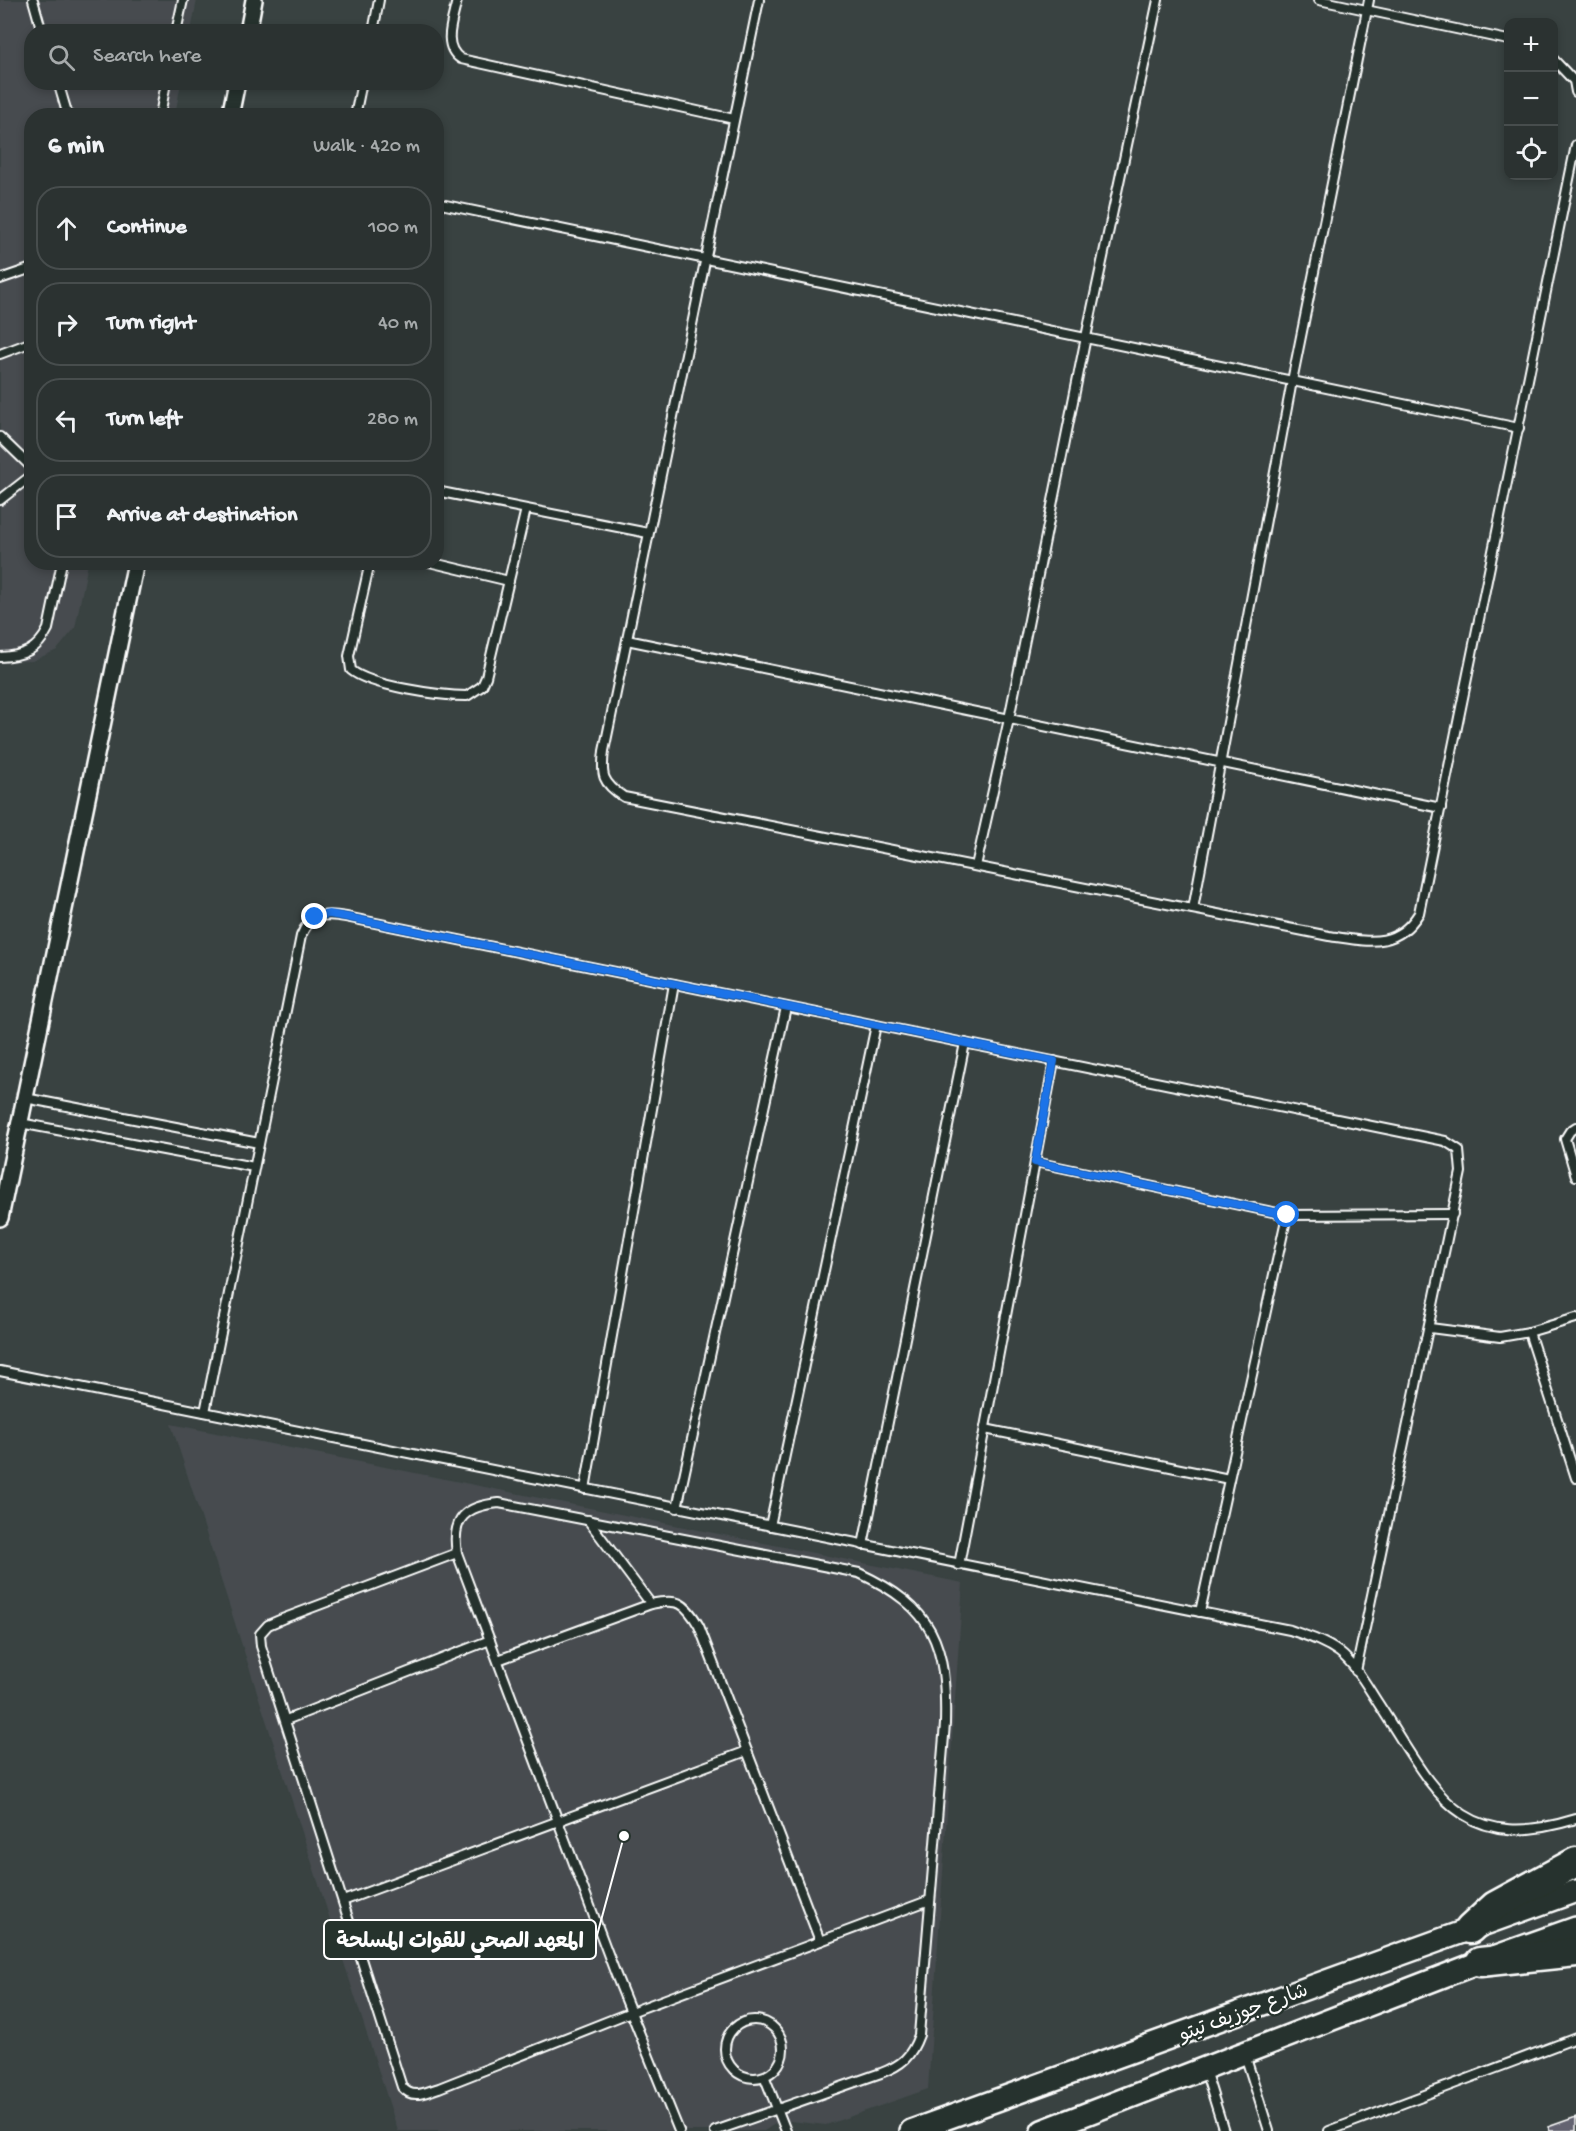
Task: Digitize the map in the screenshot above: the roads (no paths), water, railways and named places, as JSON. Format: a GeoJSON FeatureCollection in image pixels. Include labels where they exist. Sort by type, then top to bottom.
{"type":"FeatureCollection","features":[{"type":"Feature","properties":{"kind":"highway"},"geometry":{"type":"LineString","coordinates":[[1470,1929],[1495,1906],[1576,1862]]}},
{"type":"Feature","properties":{"kind":"highway"},"geometry":{"type":"LineString","coordinates":[[1480,1962],[1576,1952]]}},
{"type":"Feature","properties":{"kind":"main road","name":"شارع جوزيف تيتو"},"geometry":{"type":"LineString","coordinates":[[911,2131],[1576,1891]]}},
{"type":"Feature","properties":{"kind":"main road","name":"شارع جوزيف تيتو"},"geometry":{"type":"LineString","coordinates":[[1042,2131],[1480,1962],[1576,1928]]}},
{"type":"Feature","properties":{"kind":"street"},"geometry":{"type":"LineString","coordinates":[[250,24],[254,0]]}},
{"type":"Feature","properties":{"kind":"street"},"geometry":{"type":"LineString","coordinates":[[232,108],[235,90]]}},
{"type":"Feature","properties":{"kind":"street"},"geometry":{"type":"LineString","coordinates":[[0,1218],[134,570]]}},
{"type":"Feature","properties":{"kind":"lane"},"geometry":{"type":"LineString","coordinates":[[33,0],[40,24]]}},
{"type":"Feature","properties":{"kind":"lane"},"geometry":{"type":"LineString","coordinates":[[178,24],[183,0]]}},
{"type":"Feature","properties":{"kind":"lane"},"geometry":{"type":"LineString","coordinates":[[374,24],[379,0]]}},
{"type":"Feature","properties":{"kind":"lane"},"geometry":{"type":"LineString","coordinates":[[457,0],[449,45],[453,53],[461,59],[734,119]]}},
{"type":"Feature","properties":{"kind":"lane"},"geometry":{"type":"LineString","coordinates":[[759,0],[604,751],[602,770],[608,787],[624,797],[1329,936],[1366,941],[1391,939],[1410,928],[1419,913],[1576,145]]}},
{"type":"Feature","properties":{"kind":"lane"},"geometry":{"type":"LineString","coordinates":[[975,866],[1009,719],[1086,337],[1158,0]]}},
{"type":"Feature","properties":{"kind":"lane"},"geometry":{"type":"LineString","coordinates":[[1320,0],[1504,39]]}},
{"type":"Feature","properties":{"kind":"lane"},"geometry":{"type":"LineString","coordinates":[[1193,909],[1292,381],[1369,0]]}},
{"type":"Feature","properties":{"kind":"lane"},"geometry":{"type":"LineString","coordinates":[[1558,63],[1574,81],[1576,92]]}},
{"type":"Feature","properties":{"kind":"lane"},"geometry":{"type":"LineString","coordinates":[[60,90],[66,108]]}},
{"type":"Feature","properties":{"kind":"lane"},"geometry":{"type":"LineString","coordinates":[[161,108],[165,90]]}},
{"type":"Feature","properties":{"kind":"lane"},"geometry":{"type":"LineString","coordinates":[[357,108],[360,90]]}},
{"type":"Feature","properties":{"kind":"lane"},"geometry":{"type":"LineString","coordinates":[[444,205],[706,257],[1519,428]]}},
{"type":"Feature","properties":{"kind":"lane"},"geometry":{"type":"LineString","coordinates":[[0,279],[24,271]]}},
{"type":"Feature","properties":{"kind":"lane"},"geometry":{"type":"LineString","coordinates":[[0,354],[24,345]]}},
{"type":"Feature","properties":{"kind":"lane"},"geometry":{"type":"LineString","coordinates":[[0,437],[24,460]]}},
{"type":"Feature","properties":{"kind":"lane"},"geometry":{"type":"LineString","coordinates":[[0,500],[24,481]]}},
{"type":"Feature","properties":{"kind":"lane"},"geometry":{"type":"LineString","coordinates":[[444,492],[648,534]]}},
{"type":"Feature","properties":{"kind":"lane"},"geometry":{"type":"LineString","coordinates":[[368,570],[349,656],[351,670],[369,680],[467,696],[482,686],[526,509]]}},
{"type":"Feature","properties":{"kind":"lane"},"geometry":{"type":"LineString","coordinates":[[444,565],[509,580]]}},
{"type":"Feature","properties":{"kind":"lane"},"geometry":{"type":"LineString","coordinates":[[0,657],[27,653],[43,639],[48,629],[60,570]]}},
{"type":"Feature","properties":{"kind":"lane"},"geometry":{"type":"LineString","coordinates":[[627,640],[1441,808]]}},
{"type":"Feature","properties":{"kind":"lane"},"geometry":{"type":"LineString","coordinates":[[205,1412],[301,936],[306,925],[315,917],[329,914],[346,917],[1444,1141],[1459,1150],[1462,1160],[1430,1328],[1356,1671]]}},
{"type":"Feature","properties":{"kind":"lane"},"geometry":{"type":"LineString","coordinates":[[585,1489],[674,984]]}},
{"type":"Feature","properties":{"kind":"lane"},"geometry":{"type":"LineString","coordinates":[[677,1508],[786,1007]]}},
{"type":"Feature","properties":{"kind":"lane"},"geometry":{"type":"LineString","coordinates":[[770,1526],[876,1025]]}},
{"type":"Feature","properties":{"kind":"lane"},"geometry":{"type":"LineString","coordinates":[[863,1545],[964,1043]]}},
{"type":"Feature","properties":{"kind":"lane"},"geometry":{"type":"LineString","coordinates":[[959,1564],[1054,1061]]}},
{"type":"Feature","properties":{"kind":"lane"},"geometry":{"type":"LineString","coordinates":[[25,1098],[259,1143]]}},
{"type":"Feature","properties":{"kind":"lane"},"geometry":{"type":"LineString","coordinates":[[20,1123],[255,1167]]}},
{"type":"Feature","properties":{"kind":"lane"},"geometry":{"type":"LineString","coordinates":[[1576,1127],[1565,1139],[1576,1176]]}},
{"type":"Feature","properties":{"kind":"lane"},"geometry":{"type":"LineString","coordinates":[[1035,1162],[1287,1215],[1453,1214]]}},
{"type":"Feature","properties":{"kind":"lane"},"geometry":{"type":"LineString","coordinates":[[1200,1612],[1287,1215]]}},
{"type":"Feature","properties":{"kind":"lane"},"geometry":{"type":"LineString","coordinates":[[1430,1328],[1500,1337],[1530,1332],[1576,1318]]}},
{"type":"Feature","properties":{"kind":"lane"},"geometry":{"type":"LineString","coordinates":[[1530,1332],[1576,1478]]}},
{"type":"Feature","properties":{"kind":"lane"},"geometry":{"type":"LineString","coordinates":[[0,1371],[1290,1630],[1320,1640],[1341,1653],[1356,1671],[1438,1794],[1460,1814],[1484,1827],[1514,1831],[1549,1827],[1576,1819]]}},
{"type":"Feature","properties":{"kind":"lane"},"geometry":{"type":"LineString","coordinates":[[985,1429],[1229,1479]]}},
{"type":"Feature","properties":{"kind":"lane"},"geometry":{"type":"LineString","coordinates":[[679,2131],[630,2012],[457,1552],[454,1535],[458,1522],[467,1511],[482,1504],[499,1503],[859,1573],[887,1586],[919,1612],[933,1633],[942,1661],[946,1687],[919,2035],[912,2054],[900,2066],[715,2131]]}},
{"type":"Feature","properties":{"kind":"lane"},"geometry":{"type":"LineString","coordinates":[[588,1520],[651,1604]]}},
{"type":"Feature","properties":{"kind":"lane"},"geometry":{"type":"LineString","coordinates":[[457,1552],[267,1625],[261,1634],[261,1646],[402,2087],[407,2093],[416,2095],[439,2088],[630,2012],[930,1900]]}},
{"type":"Feature","properties":{"kind":"lane"},"geometry":{"type":"LineString","coordinates":[[498,1660],[651,1604],[665,1601],[678,1603],[688,1608],[699,1626],[820,1941]]}},
{"type":"Feature","properties":{"kind":"lane"},"geometry":{"type":"LineString","coordinates":[[285,1720],[490,1640]]}},
{"type":"Feature","properties":{"kind":"lane"},"geometry":{"type":"LineString","coordinates":[[343,1901],[747,1751]]}},
{"type":"Feature","properties":{"kind":"lane"},"geometry":{"type":"LineString","coordinates":[[744,2021],[767,2022],[776,2029],[782,2039],[784,2050],[782,2062],[765,2078],[753,2079],[742,2076],[732,2070],[726,2060],[724,2048],[727,2037],[734,2027],[744,2021]]}},
{"type":"Feature","properties":{"kind":"lane"},"geometry":{"type":"LineString","coordinates":[[1329,2131],[1576,2037]]}},
{"type":"Feature","properties":{"kind":"lane"},"geometry":{"type":"LineString","coordinates":[[1244,2053],[1269,2131]]}},
{"type":"Feature","properties":{"kind":"lane"},"geometry":{"type":"LineString","coordinates":[[1204,2068],[1224,2131]]}},
{"type":"Feature","properties":{"kind":"lane"},"geometry":{"type":"LineString","coordinates":[[765,2078],[775,2109],[786,2131]]}},
{"type":"Feature","properties":{"kind":"place","name":"المعهد الصحي للقوات المسلحة"},"geometry":{"type":"Point","coordinates":[624,1836]}}]}
